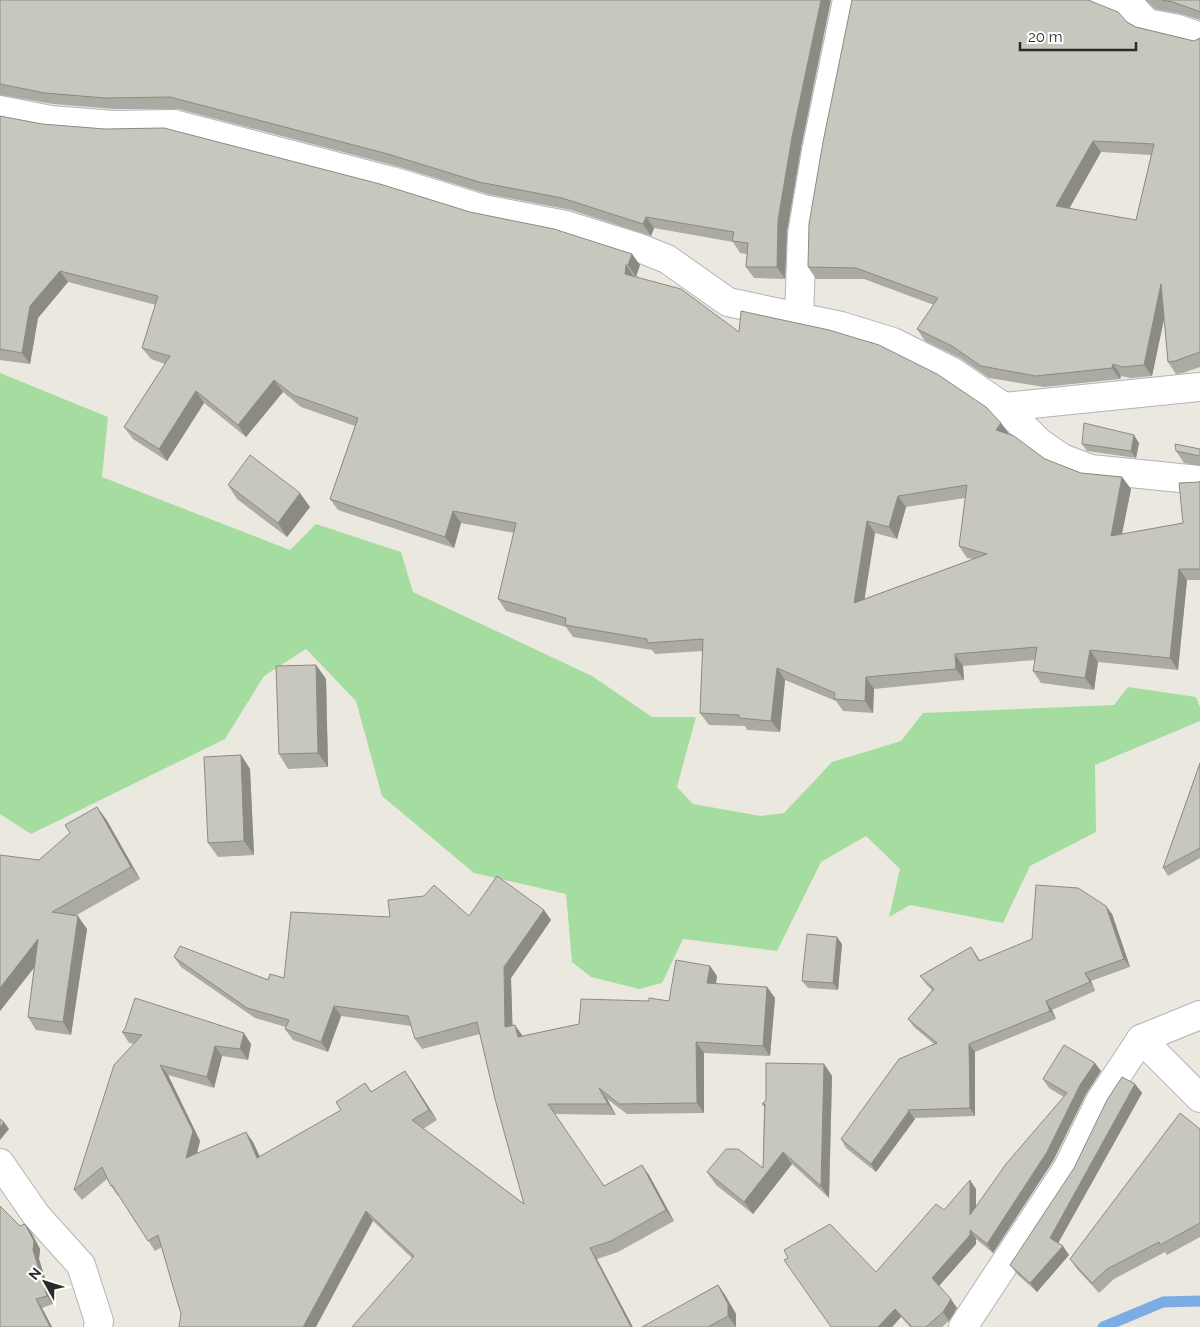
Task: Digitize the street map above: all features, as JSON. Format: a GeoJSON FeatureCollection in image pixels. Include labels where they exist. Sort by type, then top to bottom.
{"type":"FeatureCollection","features":[{"type":"Feature","properties":{"kind":"street"},"geometry":{"type":"LineString","coordinates":[[799,316],[802,234],[816,151],[847,0]]}},
{"type":"Feature","properties":{"kind":"street"},"geometry":{"type":"LineString","coordinates":[[1105,0],[1135,10],[1147,24],[1178,29],[1200,37]]}},
{"type":"Feature","properties":{"kind":"street"},"geometry":{"type":"LineString","coordinates":[[0,110],[51,120],[113,126],[174,124],[392,181],[483,209],[566,225],[637,247],[667,259],[728,302],[799,316],[893,342],[953,372],[1004,407],[1039,442],[1062,458],[1091,469],[1200,480]]}},
{"type":"Feature","properties":{"kind":"street"},"geometry":{"type":"LineString","coordinates":[[1004,407],[1200,387]]}},
{"type":"Feature","properties":{"kind":"street"},"geometry":{"type":"LineString","coordinates":[[963,1327],[1067,1169],[1100,1100],[1141,1039],[1200,1015]]}},
{"type":"Feature","properties":{"kind":"street"},"geometry":{"type":"LineString","coordinates":[[1141,1039],[1200,1098]]}},
{"type":"Feature","properties":{"kind":"street"},"geometry":{"type":"LineString","coordinates":[[0,1163],[36,1215],[81,1265],[99,1321],[98,1327]]}},
{"type":"Feature","properties":{"kind":"green space"},"geometry":{"type":"Polygon","coordinates":[[[0,373],[108,417],[102,477],[290,550],[316,524],[401,552],[413,592],[592,676],[652,717],[696,717],[677,787],[693,804],[761,816],[784,813],[832,762],[901,741],[923,713],[1114,705],[1128,687],[1196,697],[1200,707],[1200,721],[1095,765],[1096,832],[1030,866],[1003,923],[910,905],[889,917],[900,869],[866,836],[821,862],[777,951],[683,939],[662,983],[639,989],[591,977],[572,962],[566,894],[474,873],[382,796],[356,701],[306,649],[264,676],[225,739],[31,834],[0,814],[0,373]]]}},
{"type":"Feature","properties":{"kind":"building"},"geometry":{"type":"Polygon","coordinates":[[[0,0],[821,0],[792,137],[778,220],[777,267],[746,267],[748,243],[732,241],[734,232],[646,217],[643,224],[562,198],[479,182],[388,154],[170,97],[105,98],[45,93],[0,84],[0,0]]]}},
{"type":"Feature","properties":{"kind":"building"},"geometry":{"type":"Polygon","coordinates":[[[852,0],[1088,0],[1118,12],[1127,22],[1136,27],[1194,41],[1200,38],[1200,352],[1168,362],[1161,284],[1144,365],[1123,367],[1113,364],[1112,368],[1036,376],[981,366],[952,346],[917,329],[938,298],[856,268],[808,267],[809,224],[823,142],[852,0]],[[1093,141],[1056,206],[1136,220],[1154,144],[1093,141]]]}},
{"type":"Feature","properties":{"kind":"building"},"geometry":{"type":"Polygon","coordinates":[[[1162,0],[1200,0],[1200,13],[1173,2],[1162,0]]]}},
{"type":"Feature","properties":{"kind":"building"},"geometry":{"type":"Polygon","coordinates":[[[0,116],[42,124],[105,129],[164,128],[380,184],[470,212],[554,229],[632,254],[628,265],[626,265],[625,274],[681,289],[739,332],[741,311],[829,330],[879,345],[937,374],[986,407],[1001,423],[996,430],[1014,436],[1045,459],[1081,473],[1122,477],[1111,536],[1183,523],[1179,483],[1200,481],[1200,569],[1179,569],[1170,658],[1090,650],[1085,678],[1033,671],[1037,647],[955,654],[956,669],[866,677],[865,701],[834,699],[835,693],[777,668],[771,721],[739,718],[739,715],[700,713],[703,639],[647,643],[647,639],[565,625],[566,618],[498,599],[516,523],[453,511],[445,537],[330,499],[358,418],[293,395],[274,380],[238,425],[196,391],[159,449],[124,427],[170,356],[142,348],[158,296],[60,271],[30,306],[22,353],[0,349],[0,116]],[[967,485],[898,496],[889,527],[867,521],[854,603],[987,554],[959,546],[967,485]]]}},
{"type":"Feature","properties":{"kind":"building"},"geometry":{"type":"Polygon","coordinates":[[[1084,423],[1134,435],[1131,451],[1082,444],[1084,423]]]}},
{"type":"Feature","properties":{"kind":"building"},"geometry":{"type":"Polygon","coordinates":[[[1175,444],[1200,449],[1200,456],[1176,451],[1175,444]]]}},
{"type":"Feature","properties":{"kind":"building"},"geometry":{"type":"Polygon","coordinates":[[[250,455],[300,493],[278,523],[228,485],[250,455]]]}},
{"type":"Feature","properties":{"kind":"building"},"geometry":{"type":"Polygon","coordinates":[[[316,665],[318,753],[279,754],[276,666],[316,665]]]}},
{"type":"Feature","properties":{"kind":"building"},"geometry":{"type":"Polygon","coordinates":[[[241,755],[244,841],[208,843],[204,757],[241,755]]]}},
{"type":"Feature","properties":{"kind":"building"},"geometry":{"type":"Polygon","coordinates":[[[1200,763],[1200,848],[1163,868],[1200,763]]]}},
{"type":"Feature","properties":{"kind":"building"},"geometry":{"type":"Polygon","coordinates":[[[97,807],[131,867],[52,912],[78,916],[63,1022],[28,1017],[38,939],[0,988],[0,855],[39,860],[70,833],[65,825],[97,807]]]}},
{"type":"Feature","properties":{"kind":"building"},"geometry":{"type":"Polygon","coordinates":[[[497,876],[544,910],[504,967],[505,1027],[515,1025],[518,1037],[579,1024],[581,999],[649,1001],[649,998],[669,1001],[676,960],[710,966],[707,983],[767,987],[763,1046],[696,1042],[697,1103],[619,1104],[599,1088],[608,1104],[548,1104],[604,1186],[642,1165],[666,1210],[611,1241],[590,1248],[631,1327],[352,1327],[414,1256],[366,1211],[303,1327],[179,1327],[181,1314],[158,1235],[148,1241],[111,1186],[102,1167],[74,1190],[114,1065],[142,1035],[122,1032],[125,1029],[135,998],[244,1033],[240,1049],[215,1046],[207,1077],[160,1065],[193,1131],[186,1158],[246,1132],[257,1158],[341,1110],[336,1102],[365,1083],[371,1092],[405,1071],[429,1110],[412,1120],[524,1204],[495,1099],[477,1022],[415,1039],[408,1016],[334,1006],[321,1042],[285,1029],[289,1020],[247,1008],[174,957],[180,946],[268,980],[270,974],[284,978],[291,912],[390,917],[388,900],[424,896],[434,885],[469,916],[497,876]]]}},
{"type":"Feature","properties":{"kind":"building"},"geometry":{"type":"Polygon","coordinates":[[[1036,885],[1078,888],[1106,906],[1124,959],[1085,973],[1090,982],[1046,1001],[1050,1011],[969,1044],[970,1108],[908,1110],[871,1164],[841,1139],[899,1059],[937,1043],[908,1019],[934,989],[920,976],[971,947],[979,961],[1032,939],[1036,885]]]}},
{"type":"Feature","properties":{"kind":"building"},"geometry":{"type":"Polygon","coordinates":[[[807,934],[837,937],[833,983],[802,981],[807,934]]]}},
{"type":"Feature","properties":{"kind":"building"},"geometry":{"type":"Polygon","coordinates":[[[1064,1045],[1095,1063],[1080,1085],[1047,1152],[987,1244],[970,1230],[970,1235],[932,1278],[951,1299],[943,1312],[926,1327],[912,1327],[895,1309],[878,1327],[831,1327],[784,1260],[788,1258],[784,1250],[830,1224],[876,1272],[936,1204],[944,1210],[970,1180],[970,1215],[1006,1164],[1067,1093],[1043,1079],[1064,1045]]]}},
{"type":"Feature","properties":{"kind":"building"},"geometry":{"type":"Polygon","coordinates":[[[766,1063],[824,1064],[821,1186],[783,1152],[744,1202],[707,1172],[726,1149],[738,1149],[763,1168],[765,1104],[762,1104],[766,1100],[766,1063]]]}},
{"type":"Feature","properties":{"kind":"building"},"geometry":{"type":"Polygon","coordinates":[[[1122,1077],[1135,1084],[1050,1238],[1063,1246],[1030,1283],[1010,1265],[1074,1168],[1107,1100],[1122,1077]]]}},
{"type":"Feature","properties":{"kind":"building"},"geometry":{"type":"Polygon","coordinates":[[[1180,1113],[1200,1129],[1200,1223],[1160,1245],[1159,1242],[1107,1269],[1092,1283],[1070,1259],[1180,1113]]]}},
{"type":"Feature","properties":{"kind":"building"},"geometry":{"type":"Polygon","coordinates":[[[0,1119],[4,1122],[0,1127],[0,1119]]]}},
{"type":"Feature","properties":{"kind":"building"},"geometry":{"type":"Polygon","coordinates":[[[0,1206],[20,1226],[25,1224],[34,1241],[33,1250],[47,1296],[36,1299],[50,1327],[0,1327],[0,1206]]]}},
{"type":"Feature","properties":{"kind":"building"},"geometry":{"type":"Polygon","coordinates":[[[718,1285],[728,1304],[728,1316],[708,1327],[642,1327],[718,1285]]]}},
{"type":"Feature","properties":{"kind":"waterway"},"geometry":{"type":"LineString","coordinates":[[1103,1327],[1163,1302],[1200,1301]]}}]}
